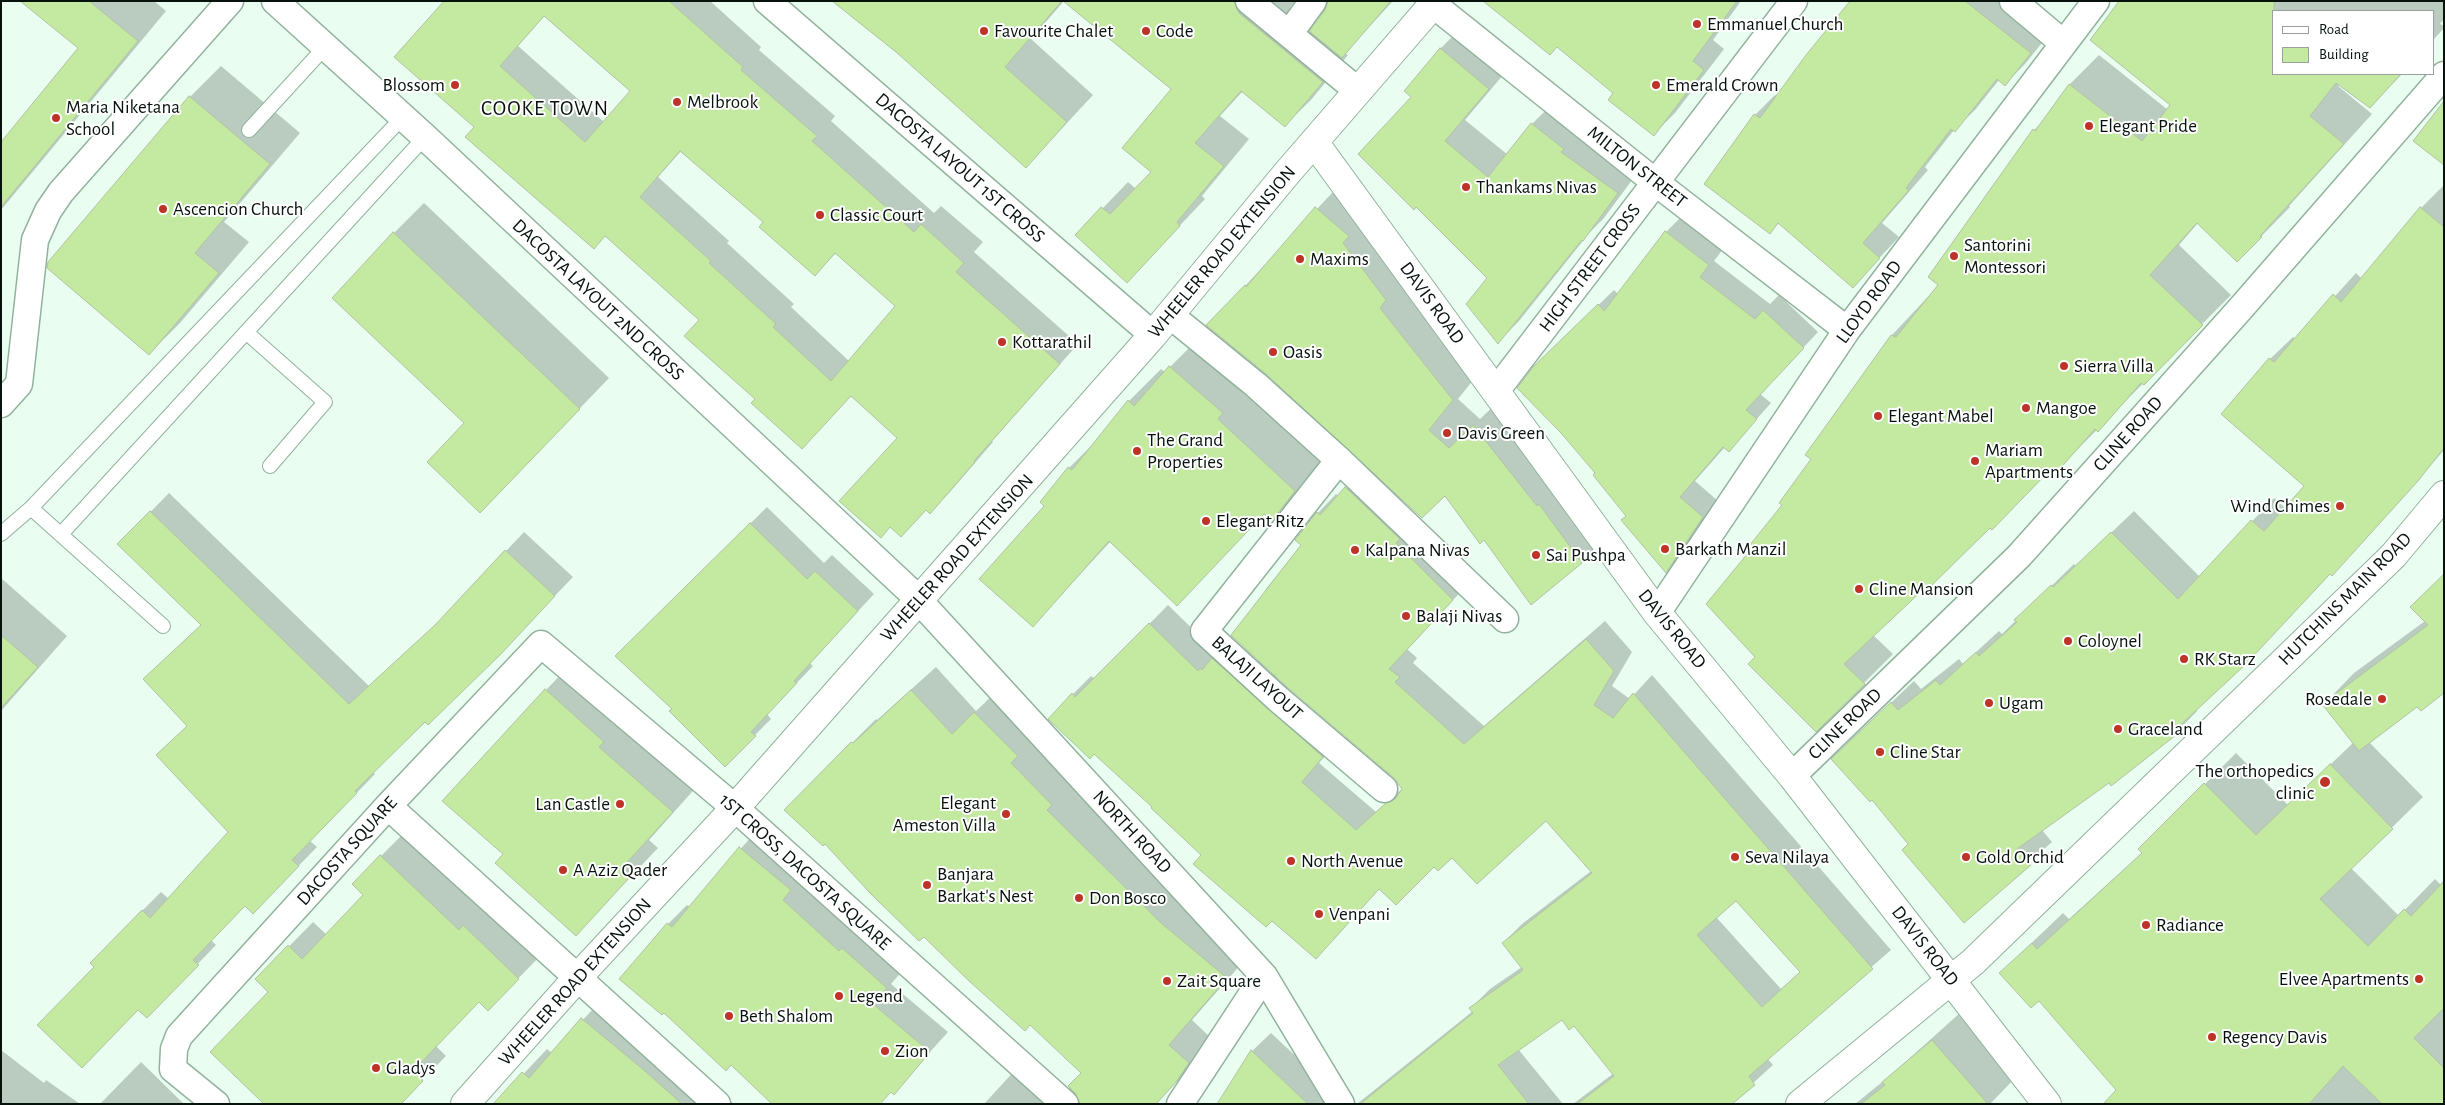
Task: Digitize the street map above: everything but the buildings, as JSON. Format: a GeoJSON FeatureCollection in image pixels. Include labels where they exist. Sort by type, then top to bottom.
{"type":"FeatureCollection","features":[{"type":"Feature","properties":{"kind":"street"},"geometry":{"type":"LineString","coordinates":[[1,404],[19,384],[35,240],[48,211],[60,192],[230,1]]}},
{"type":"Feature","properties":{"kind":"street","name":"DACOSTA LAYOUT 1ST CROSS"},"geometry":{"type":"LineString","coordinates":[[768,1],[1162,325]]}},
{"type":"Feature","properties":{"kind":"street"},"geometry":{"type":"LineString","coordinates":[[1249,1],[1358,91]]}},
{"type":"Feature","properties":{"kind":"street"},"geometry":{"type":"LineString","coordinates":[[1289,34],[1313,1]]}},
{"type":"Feature","properties":{"kind":"street","name":"HIGH STREET CROSS"},"geometry":{"type":"LineString","coordinates":[[1496,391],[1794,1]]}},
{"type":"Feature","properties":{"kind":"street"},"geometry":{"type":"LineString","coordinates":[[2013,1],[2063,43]]}},
{"type":"Feature","properties":{"kind":"street","name":"LLOYD ROAD"},"geometry":{"type":"LineString","coordinates":[[1657,613],[1847,330],[2096,1]]}},
{"type":"Feature","properties":{"kind":"street","name":"WHEELER ROAD EXTENSION"},"geometry":{"type":"LineString","coordinates":[[464,1104],[578,977],[735,808],[1162,325],[1433,2]]}},
{"type":"Feature","properties":{"kind":"street","name":"MILTON STREET"},"geometry":{"type":"LineString","coordinates":[[1433,2],[1655,182],[1847,330]]}},
{"type":"Feature","properties":{"kind":"street","name":"DACOSTA LAYOUT 2ND CROSS"},"geometry":{"type":"LineString","coordinates":[[282,3],[919,601]]}},
{"type":"Feature","properties":{"kind":"street","name":"CLINE ROAD"},"geometry":{"type":"LineString","coordinates":[[1792,776],[2019,556],[2234,316],[2444,75]]}},
{"type":"Feature","properties":{"kind":"street","name":"DAVIS ROAD"},"geometry":{"type":"LineString","coordinates":[[1314,142],[1657,613],[1792,776],[2047,1104]]}},
{"type":"Feature","properties":{"kind":"street"},"geometry":{"type":"LineString","coordinates":[[1162,325],[1256,385],[1339,460],[1505,619]]}},
{"type":"Feature","properties":{"kind":"street","name":"BALAJI LAYOUT"},"geometry":{"type":"LineString","coordinates":[[1339,460],[1204,631],[1278,699],[1384,789]]}},
{"type":"Feature","properties":{"kind":"street","name":"HUTCHINS MAIN ROAD"},"geometry":{"type":"LineString","coordinates":[[1800,1104],[1952,980],[2393,556],[2444,495]]}},
{"type":"Feature","properties":{"kind":"street","name":"NORTH ROAD"},"geometry":{"type":"LineString","coordinates":[[919,601],[1264,976],[1341,1104]]}},
{"type":"Feature","properties":{"kind":"street","name":"1ST CROSS, DACOSTA SQUARE"},"geometry":{"type":"LineString","coordinates":[[541,644],[735,808],[1065,1104]]}},
{"type":"Feature","properties":{"kind":"street","name":"DACOSTA SQUARE"},"geometry":{"type":"LineString","coordinates":[[216,1104],[173,1070],[174,1049],[179,1036],[388,806],[541,644]]}},
{"type":"Feature","properties":{"kind":"street"},"geometry":{"type":"LineString","coordinates":[[388,806],[717,1104]]}},
{"type":"Feature","properties":{"kind":"street"},"geometry":{"type":"LineString","coordinates":[[1180,1104],[1264,976]]}},
{"type":"Feature","properties":{"kind":"lane"},"geometry":{"type":"LineString","coordinates":[[249,130],[326,46]]}},
{"type":"Feature","properties":{"kind":"lane"},"geometry":{"type":"LineString","coordinates":[[1,534],[31,508],[403,117]]}},
{"type":"Feature","properties":{"kind":"lane"},"geometry":{"type":"LineString","coordinates":[[62,534],[424,137]]}},
{"type":"Feature","properties":{"kind":"lane"},"geometry":{"type":"LineString","coordinates":[[246,332],[325,402],[270,466]]}},
{"type":"Feature","properties":{"kind":"lane"},"geometry":{"type":"LineString","coordinates":[[31,508],[163,626]]}},
{"type":"Feature","properties":{"kind":"place","name":"Emmanuel Church"},"geometry":{"type":"Point","coordinates":[1697,24]}},
{"type":"Feature","properties":{"kind":"place","name":"Favourite Chalet"},"geometry":{"type":"Point","coordinates":[984,31]}},
{"type":"Feature","properties":{"kind":"place","name":"Code"},"geometry":{"type":"Point","coordinates":[1146,31]}},
{"type":"Feature","properties":{"kind":"place","name":"Blossom"},"geometry":{"type":"Point","coordinates":[455,85]}},
{"type":"Feature","properties":{"kind":"place","name":"Emerald Crown"},"geometry":{"type":"Point","coordinates":[1656,85]}},
{"type":"Feature","properties":{"kind":"place","name":"Melbrook"},"geometry":{"type":"Point","coordinates":[677,102]}},
{"type":"Feature","properties":{"kind":"place","name":"Maria Niketana School"},"geometry":{"type":"Point","coordinates":[56,118]}},
{"type":"Feature","properties":{"kind":"place","name":"Elegant Pride"},"geometry":{"type":"Point","coordinates":[2089,126]}},
{"type":"Feature","properties":{"kind":"place","name":"Thankams Nivas"},"geometry":{"type":"Point","coordinates":[1466,187]}},
{"type":"Feature","properties":{"kind":"place","name":"Ascencion Church"},"geometry":{"type":"Point","coordinates":[163,209]}},
{"type":"Feature","properties":{"kind":"place","name":"Classic Court"},"geometry":{"type":"Point","coordinates":[820,215]}},
{"type":"Feature","properties":{"kind":"place","name":"Santorini Montessori"},"geometry":{"type":"Point","coordinates":[1954,256]}},
{"type":"Feature","properties":{"kind":"place","name":"Maxims"},"geometry":{"type":"Point","coordinates":[1300,259]}},
{"type":"Feature","properties":{"kind":"place","name":"Kottarathil"},"geometry":{"type":"Point","coordinates":[1002,342]}},
{"type":"Feature","properties":{"kind":"place","name":"Oasis"},"geometry":{"type":"Point","coordinates":[1273,352]}},
{"type":"Feature","properties":{"kind":"place","name":"Sierra Villa"},"geometry":{"type":"Point","coordinates":[2064,366]}},
{"type":"Feature","properties":{"kind":"place","name":"Mangoe"},"geometry":{"type":"Point","coordinates":[2026,408]}},
{"type":"Feature","properties":{"kind":"place","name":"Elegant Mabel"},"geometry":{"type":"Point","coordinates":[1878,416]}},
{"type":"Feature","properties":{"kind":"place","name":"Davis Green"},"geometry":{"type":"Point","coordinates":[1447,433]}},
{"type":"Feature","properties":{"kind":"place","name":"The Grand Properties"},"geometry":{"type":"Point","coordinates":[1137,451]}},
{"type":"Feature","properties":{"kind":"place","name":"Mariam Apartments"},"geometry":{"type":"Point","coordinates":[1975,461]}},
{"type":"Feature","properties":{"kind":"place","name":"Wind Chimes"},"geometry":{"type":"Point","coordinates":[2340,506]}},
{"type":"Feature","properties":{"kind":"place","name":"Elegant Ritz"},"geometry":{"type":"Point","coordinates":[1206,521]}},
{"type":"Feature","properties":{"kind":"place","name":"Barkath Manzil"},"geometry":{"type":"Point","coordinates":[1665,549]}},
{"type":"Feature","properties":{"kind":"place","name":"Kalpana Nivas"},"geometry":{"type":"Point","coordinates":[1355,550]}},
{"type":"Feature","properties":{"kind":"place","name":"Sai Pushpa"},"geometry":{"type":"Point","coordinates":[1536,555]}},
{"type":"Feature","properties":{"kind":"place","name":"Cline Mansion"},"geometry":{"type":"Point","coordinates":[1859,589]}},
{"type":"Feature","properties":{"kind":"place","name":"Balaji Nivas"},"geometry":{"type":"Point","coordinates":[1406,616]}},
{"type":"Feature","properties":{"kind":"place","name":"Coloynel"},"geometry":{"type":"Point","coordinates":[2068,641]}},
{"type":"Feature","properties":{"kind":"place","name":"RK Starz"},"geometry":{"type":"Point","coordinates":[2184,659]}},
{"type":"Feature","properties":{"kind":"place","name":"Rosedale"},"geometry":{"type":"Point","coordinates":[2382,699]}},
{"type":"Feature","properties":{"kind":"place","name":"Ugam"},"geometry":{"type":"Point","coordinates":[1989,703]}},
{"type":"Feature","properties":{"kind":"place","name":"Graceland"},"geometry":{"type":"Point","coordinates":[2118,729]}},
{"type":"Feature","properties":{"kind":"place","name":"Cline Star"},"geometry":{"type":"Point","coordinates":[1880,752]}},
{"type":"Feature","properties":{"kind":"place","name":"The orthopedics clinic"},"geometry":{"type":"Point","coordinates":[2325,782]}},
{"type":"Feature","properties":{"kind":"place","name":"Lan Castle"},"geometry":{"type":"Point","coordinates":[620,804]}},
{"type":"Feature","properties":{"kind":"place","name":"Elegant Ameston Villa"},"geometry":{"type":"Point","coordinates":[1006,814]}},
{"type":"Feature","properties":{"kind":"place","name":"Seva Nilaya"},"geometry":{"type":"Point","coordinates":[1735,857]}},
{"type":"Feature","properties":{"kind":"place","name":"Gold Orchid"},"geometry":{"type":"Point","coordinates":[1966,857]}},
{"type":"Feature","properties":{"kind":"place","name":"North Avenue"},"geometry":{"type":"Point","coordinates":[1291,861]}},
{"type":"Feature","properties":{"kind":"place","name":"A Aziz Qader"},"geometry":{"type":"Point","coordinates":[563,870]}},
{"type":"Feature","properties":{"kind":"place","name":"Banjara Barkat's Nest"},"geometry":{"type":"Point","coordinates":[927,885]}},
{"type":"Feature","properties":{"kind":"place","name":"Don Bosco"},"geometry":{"type":"Point","coordinates":[1079,898]}},
{"type":"Feature","properties":{"kind":"place","name":"Venpani"},"geometry":{"type":"Point","coordinates":[1319,914]}},
{"type":"Feature","properties":{"kind":"place","name":"Radiance"},"geometry":{"type":"Point","coordinates":[2146,925]}},
{"type":"Feature","properties":{"kind":"place","name":"Elvee Apartments"},"geometry":{"type":"Point","coordinates":[2419,979]}},
{"type":"Feature","properties":{"kind":"place","name":"Zait Square"},"geometry":{"type":"Point","coordinates":[1167,981]}},
{"type":"Feature","properties":{"kind":"place","name":"Legend"},"geometry":{"type":"Point","coordinates":[839,996]}},
{"type":"Feature","properties":{"kind":"place","name":"Beth Shalom"},"geometry":{"type":"Point","coordinates":[729,1016]}},
{"type":"Feature","properties":{"kind":"place","name":"Regency Davis"},"geometry":{"type":"Point","coordinates":[2212,1037]}},
{"type":"Feature","properties":{"kind":"place","name":"Zion"},"geometry":{"type":"Point","coordinates":[885,1051]}},
{"type":"Feature","properties":{"kind":"place","name":"Gladys"},"geometry":{"type":"Point","coordinates":[376,1068]}},
{"type":"Feature","properties":{"kind":"district","name":"COOKE TOWN"},"geometry":{"type":"Point","coordinates":[545,109]}}]}
